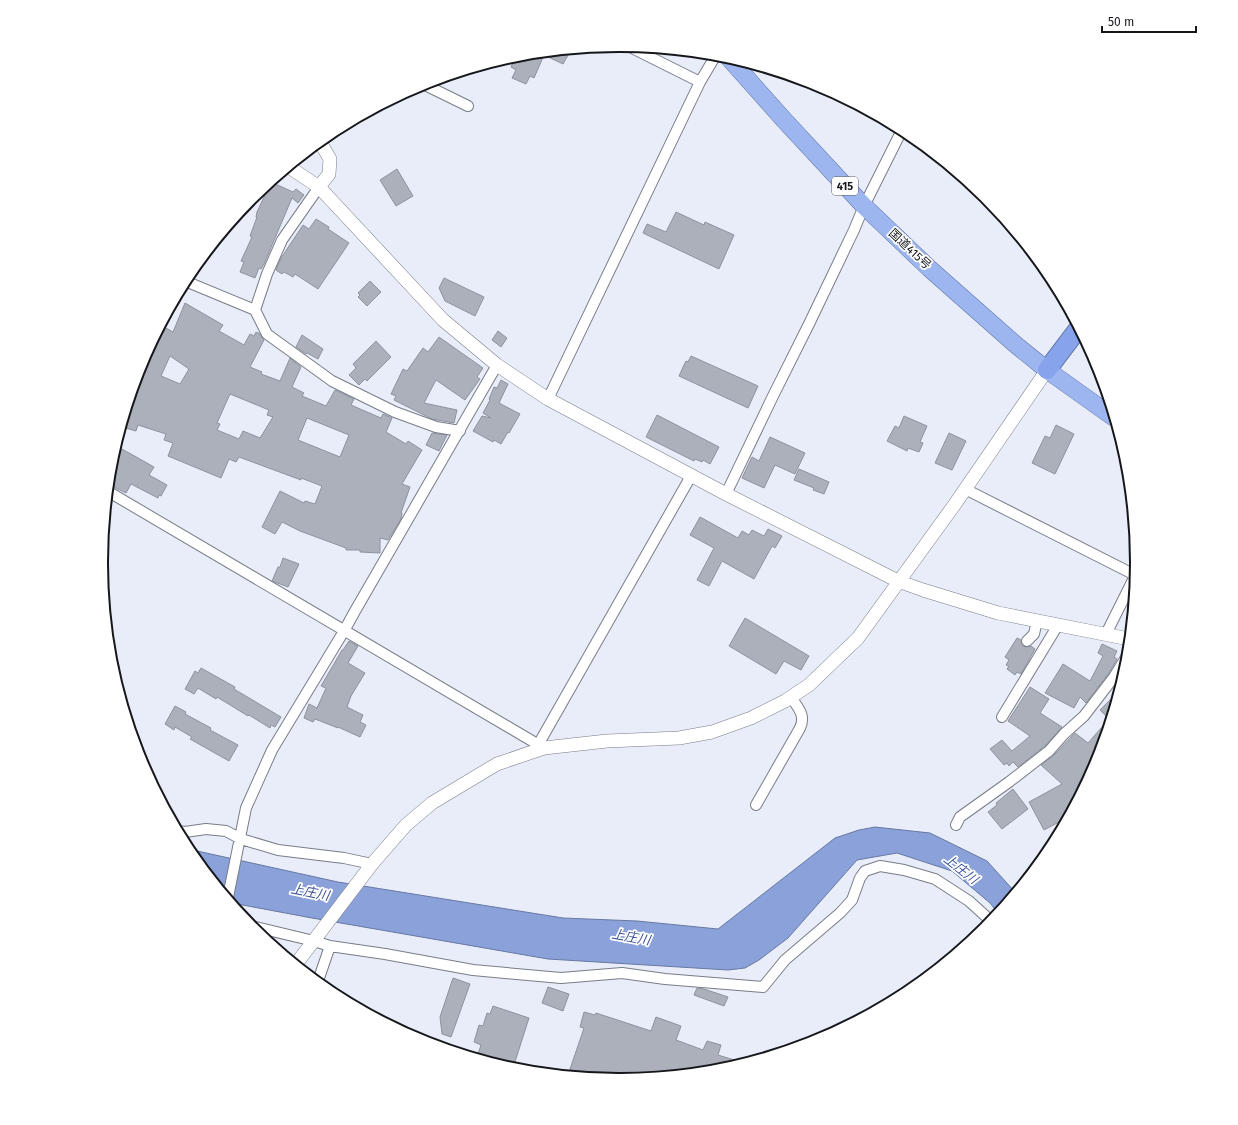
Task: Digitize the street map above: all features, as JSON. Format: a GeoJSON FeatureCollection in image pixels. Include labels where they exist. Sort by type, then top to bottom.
{"type":"FeatureCollection","features":[{"type":"Feature","properties":{"kind":"highway","name":"国道415号"},"geometry":{"type":"LineString","coordinates":[[736,66],[864,206],[971,306],[1047,370],[1106,412]]}},
{"type":"Feature","properties":{"kind":"highway"},"geometry":{"type":"LineString","coordinates":[[1047,370],[1075,333]]}},
{"type":"Feature","properties":{"kind":"street"},"geometry":{"type":"LineString","coordinates":[[641,53],[700,82]]}},
{"type":"Feature","properties":{"kind":"street"},"geometry":{"type":"LineString","coordinates":[[548,399],[700,82],[712,61]]}},
{"type":"Feature","properties":{"kind":"street"},"geometry":{"type":"LineString","coordinates":[[431,88],[468,106]]}},
{"type":"Feature","properties":{"kind":"street"},"geometry":{"type":"LineString","coordinates":[[726,494],[772,396],[813,317],[864,206],[899,136]]}},
{"type":"Feature","properties":{"kind":"street"},"geometry":{"type":"LineString","coordinates":[[255,310],[267,274],[282,240],[329,174],[330,159],[323,147]]}},
{"type":"Feature","properties":{"kind":"street"},"geometry":{"type":"LineString","coordinates":[[293,169],[319,187],[443,320],[497,365],[548,399],[691,476],[898,581],[998,613],[1124,638]]}},
{"type":"Feature","properties":{"kind":"street"},"geometry":{"type":"LineString","coordinates":[[192,284],[255,310],[267,334],[332,382],[395,412],[436,427],[460,431]]}},
{"type":"Feature","properties":{"kind":"street"},"geometry":{"type":"LineString","coordinates":[[229,892],[241,839],[246,808],[272,750],[344,630],[497,365]]}},
{"type":"Feature","properties":{"kind":"street"},"geometry":{"type":"LineString","coordinates":[[299,960],[372,864],[406,825],[432,803],[497,764],[541,746],[679,738],[712,732],[751,718],[791,697],[809,685],[858,638],[965,489],[1047,370]]}},
{"type":"Feature","properties":{"kind":"street"},"geometry":{"type":"LineString","coordinates":[[541,746],[691,476]]}},
{"type":"Feature","properties":{"kind":"street"},"geometry":{"type":"LineString","coordinates":[[965,489],[1129,573]]}},
{"type":"Feature","properties":{"kind":"street"},"geometry":{"type":"LineString","coordinates":[[113,495],[541,746]]}},
{"type":"Feature","properties":{"kind":"street"},"geometry":{"type":"LineString","coordinates":[[1106,634],[1128,589]]}},
{"type":"Feature","properties":{"kind":"street"},"geometry":{"type":"LineString","coordinates":[[1027,641],[1034,634],[1037,621]]}},
{"type":"Feature","properties":{"kind":"street"},"geometry":{"type":"LineString","coordinates":[[1002,717],[1058,625]]}},
{"type":"Feature","properties":{"kind":"street"},"geometry":{"type":"LineString","coordinates":[[956,825],[960,816],[1009,782],[1049,751],[1064,734],[1084,716],[1118,671]]}},
{"type":"Feature","properties":{"kind":"street"},"geometry":{"type":"LineString","coordinates":[[756,805],[803,721],[802,714],[791,697]]}},
{"type":"Feature","properties":{"kind":"street"},"geometry":{"type":"LineString","coordinates":[[186,832],[206,829],[226,831],[241,839],[278,850],[344,858],[372,864]]}},
{"type":"Feature","properties":{"kind":"street"},"geometry":{"type":"LineString","coordinates":[[264,929],[330,946],[480,970],[561,978],[622,973],[665,979],[763,987],[785,960],[840,913],[852,900],[860,878],[865,871],[880,866],[904,870],[935,879],[969,901],[986,917]]}},
{"type":"Feature","properties":{"kind":"street"},"geometry":{"type":"LineString","coordinates":[[320,976],[330,946]]}},
{"type":"Feature","properties":{"kind":"water","name":"上庄川"},"geometry":{"type":"Polygon","coordinates":[[[875,827],[930,833],[987,861],[1012,888],[994,908],[952,871],[897,853],[857,860],[788,938],[759,960],[745,968],[728,970],[548,959],[240,905],[214,873],[199,851],[338,882],[563,918],[637,921],[718,929],[835,838],[859,830],[875,827]]]}},
{"type":"Feature","properties":{"kind":"building"},"geometry":{"type":"Polygon","coordinates":[[[568,55],[563,64],[548,57],[568,55]]]}},
{"type":"Feature","properties":{"kind":"building"},"geometry":{"type":"Polygon","coordinates":[[[543,58],[534,78],[530,76],[526,84],[512,78],[516,70],[511,67],[513,63],[543,58]]]}},
{"type":"Feature","properties":{"kind":"building"},"geometry":{"type":"Polygon","coordinates":[[[397,169],[413,196],[396,206],[380,180],[397,169]]]}},
{"type":"Feature","properties":{"kind":"building"},"geometry":{"type":"Polygon","coordinates":[[[276,184],[293,192],[296,189],[304,195],[298,203],[292,198],[264,264],[261,269],[259,268],[255,278],[240,272],[244,262],[241,261],[252,237],[250,236],[257,217],[257,212],[265,196],[276,184]]]}},
{"type":"Feature","properties":{"kind":"building"},"geometry":{"type":"Polygon","coordinates":[[[676,212],[704,225],[705,222],[734,235],[719,269],[643,233],[647,224],[666,232],[676,212]]]}},
{"type":"Feature","properties":{"kind":"building"},"geometry":{"type":"Polygon","coordinates":[[[316,219],[349,243],[318,289],[295,274],[293,277],[284,272],[282,274],[276,270],[281,258],[303,225],[309,229],[316,219]]]}},
{"type":"Feature","properties":{"kind":"building"},"geometry":{"type":"Polygon","coordinates":[[[444,278],[484,297],[475,316],[445,301],[439,288],[444,278]]]}},
{"type":"Feature","properties":{"kind":"building"},"geometry":{"type":"Polygon","coordinates":[[[370,281],[381,292],[367,306],[358,297],[360,295],[358,293],[370,281]]]}},
{"type":"Feature","properties":{"kind":"building"},"geometry":{"type":"Polygon","coordinates":[[[185,303],[223,325],[219,331],[244,345],[250,334],[254,336],[256,332],[260,334],[264,340],[250,367],[262,372],[261,374],[280,381],[290,358],[301,367],[292,387],[304,393],[302,396],[326,406],[335,390],[354,399],[351,405],[381,418],[383,414],[392,418],[386,432],[406,444],[408,441],[422,450],[402,484],[410,487],[401,513],[401,519],[388,540],[380,538],[380,553],[360,552],[360,550],[346,550],[346,548],[300,531],[282,522],[275,534],[262,527],[280,491],[304,503],[305,501],[315,504],[322,486],[301,478],[301,480],[239,457],[236,462],[229,459],[221,478],[168,456],[173,443],[164,440],[166,434],[138,425],[136,431],[127,428],[147,367],[166,328],[173,332],[185,303]],[[170,356],[161,376],[180,384],[189,369],[170,356]],[[230,394],[217,423],[220,424],[217,430],[239,439],[243,431],[260,438],[273,417],[267,415],[269,410],[230,394]],[[307,418],[298,440],[340,457],[349,435],[307,418]]]}},
{"type":"Feature","properties":{"kind":"building"},"geometry":{"type":"Polygon","coordinates":[[[498,331],[507,338],[501,347],[492,340],[498,331]]]}},
{"type":"Feature","properties":{"kind":"building"},"geometry":{"type":"Polygon","coordinates":[[[302,335],[323,349],[318,359],[307,353],[306,354],[296,347],[302,335]]]}},
{"type":"Feature","properties":{"kind":"building"},"geometry":{"type":"Polygon","coordinates":[[[439,337],[483,368],[477,377],[480,379],[465,400],[436,380],[424,403],[457,410],[454,423],[432,419],[394,400],[396,396],[391,394],[403,369],[407,371],[423,348],[428,352],[439,337]]]}},
{"type":"Feature","properties":{"kind":"building"},"geometry":{"type":"Polygon","coordinates":[[[376,341],[391,357],[367,381],[365,379],[359,385],[349,375],[356,368],[353,364],[376,341]]]}},
{"type":"Feature","properties":{"kind":"building"},"geometry":{"type":"Polygon","coordinates":[[[691,356],[758,386],[748,408],[679,376],[686,361],[688,362],[691,356]]]}},
{"type":"Feature","properties":{"kind":"building"},"geometry":{"type":"Polygon","coordinates":[[[501,380],[508,384],[499,403],[520,414],[501,444],[494,440],[493,442],[473,431],[482,416],[491,418],[483,413],[490,400],[489,399],[494,387],[497,388],[501,380]]]}},
{"type":"Feature","properties":{"kind":"building"},"geometry":{"type":"Polygon","coordinates":[[[657,415],[719,447],[710,464],[703,460],[702,462],[695,459],[694,461],[646,437],[657,415]]]}},
{"type":"Feature","properties":{"kind":"building"},"geometry":{"type":"Polygon","coordinates":[[[904,416],[927,426],[920,442],[923,443],[919,452],[908,448],[907,451],[887,441],[895,426],[899,428],[904,416]]]}},
{"type":"Feature","properties":{"kind":"building"},"geometry":{"type":"Polygon","coordinates":[[[1056,425],[1074,434],[1055,474],[1032,463],[1045,436],[1050,438],[1056,425]]]}},
{"type":"Feature","properties":{"kind":"building"},"geometry":{"type":"Polygon","coordinates":[[[432,433],[447,435],[439,451],[426,445],[432,433]]]}},
{"type":"Feature","properties":{"kind":"building"},"geometry":{"type":"Polygon","coordinates":[[[949,433],[966,441],[952,470],[935,463],[949,433]]]}},
{"type":"Feature","properties":{"kind":"building"},"geometry":{"type":"Polygon","coordinates":[[[770,437],[805,453],[795,474],[775,465],[764,488],[742,478],[752,457],[759,461],[770,437]]]}},
{"type":"Feature","properties":{"kind":"building"},"geometry":{"type":"Polygon","coordinates":[[[122,449],[154,467],[149,475],[167,485],[161,496],[159,495],[158,498],[131,484],[126,493],[114,487],[122,449]]]}},
{"type":"Feature","properties":{"kind":"building"},"geometry":{"type":"Polygon","coordinates":[[[799,469],[829,482],[824,494],[813,490],[814,488],[794,480],[799,469]]]}},
{"type":"Feature","properties":{"kind":"building"},"geometry":{"type":"Polygon","coordinates":[[[700,517],[738,538],[742,531],[749,535],[752,530],[764,536],[768,529],[782,536],[775,548],[772,546],[754,579],[722,561],[709,586],[697,580],[714,548],[690,535],[700,517]]]}},
{"type":"Feature","properties":{"kind":"building"},"geometry":{"type":"Polygon","coordinates":[[[283,558],[299,564],[288,587],[272,581],[283,558]]]}},
{"type":"Feature","properties":{"kind":"building"},"geometry":{"type":"Polygon","coordinates":[[[745,618],[809,656],[801,670],[784,661],[776,674],[729,646],[745,618]]]}},
{"type":"Feature","properties":{"kind":"building"},"geometry":{"type":"Polygon","coordinates":[[[1017,638],[1021,640],[1023,646],[1031,646],[1035,649],[1021,674],[1017,672],[1015,675],[1007,669],[1009,666],[1006,665],[1009,660],[1005,657],[1017,638]]]}},
{"type":"Feature","properties":{"kind":"building"},"geometry":{"type":"Polygon","coordinates":[[[349,641],[358,646],[348,663],[365,673],[351,696],[347,707],[363,715],[360,722],[366,725],[360,737],[315,719],[313,722],[304,718],[309,704],[317,708],[326,688],[321,686],[349,641]]]}},
{"type":"Feature","properties":{"kind":"building"},"geometry":{"type":"Polygon","coordinates":[[[1102,644],[1117,651],[1114,657],[1117,659],[1109,673],[1086,703],[1080,697],[1074,708],[1045,693],[1063,664],[1090,681],[1103,656],[1098,653],[1102,644]]]}},
{"type":"Feature","properties":{"kind":"building"},"geometry":{"type":"Polygon","coordinates":[[[201,668],[235,687],[234,689],[281,717],[275,727],[271,725],[270,728],[217,697],[216,699],[198,688],[194,694],[185,689],[195,671],[198,673],[201,668]]]}},
{"type":"Feature","properties":{"kind":"building"},"geometry":{"type":"Polygon","coordinates":[[[1030,687],[1049,699],[1040,713],[1062,727],[1045,746],[1018,767],[1013,762],[1009,766],[1007,763],[1004,765],[990,749],[1002,740],[1012,751],[1030,736],[1008,721],[1030,687]]]}},
{"type":"Feature","properties":{"kind":"building"},"geometry":{"type":"Polygon","coordinates":[[[1111,699],[1106,716],[1100,710],[1111,699]]]}},
{"type":"Feature","properties":{"kind":"building"},"geometry":{"type":"Polygon","coordinates":[[[175,706],[186,712],[185,714],[211,728],[210,730],[238,745],[229,761],[190,739],[192,737],[175,727],[174,730],[165,724],[175,706]]]}},
{"type":"Feature","properties":{"kind":"building"},"geometry":{"type":"Polygon","coordinates":[[[1102,727],[1091,758],[1061,818],[1058,822],[1044,830],[1029,802],[1062,784],[1041,765],[1054,755],[1075,733],[1088,743],[1102,727]]]}},
{"type":"Feature","properties":{"kind":"building"},"geometry":{"type":"Polygon","coordinates":[[[1013,789],[1028,809],[1002,829],[988,812],[997,805],[996,803],[1013,789]]]}},
{"type":"Feature","properties":{"kind":"building"},"geometry":{"type":"Polygon","coordinates":[[[453,978],[470,984],[451,1037],[442,1034],[440,1017],[453,978]]]}},
{"type":"Feature","properties":{"kind":"building"},"geometry":{"type":"Polygon","coordinates":[[[548,987],[569,994],[563,1011],[542,1003],[548,987]]]}},
{"type":"Feature","properties":{"kind":"building"},"geometry":{"type":"Polygon","coordinates":[[[697,988],[728,997],[724,1006],[694,995],[697,988]]]}},
{"type":"Feature","properties":{"kind":"building"},"geometry":{"type":"Polygon","coordinates":[[[493,1006],[529,1018],[515,1062],[478,1053],[481,1045],[474,1042],[479,1025],[483,1026],[487,1013],[490,1014],[493,1006]]]}},
{"type":"Feature","properties":{"kind":"building"},"geometry":{"type":"Polygon","coordinates":[[[584,1012],[595,1015],[596,1013],[651,1031],[656,1017],[681,1026],[676,1040],[703,1050],[707,1041],[721,1045],[718,1055],[734,1060],[686,1069],[652,1072],[619,1073],[570,1071],[584,1028],[580,1027],[584,1012]]]}}]}
